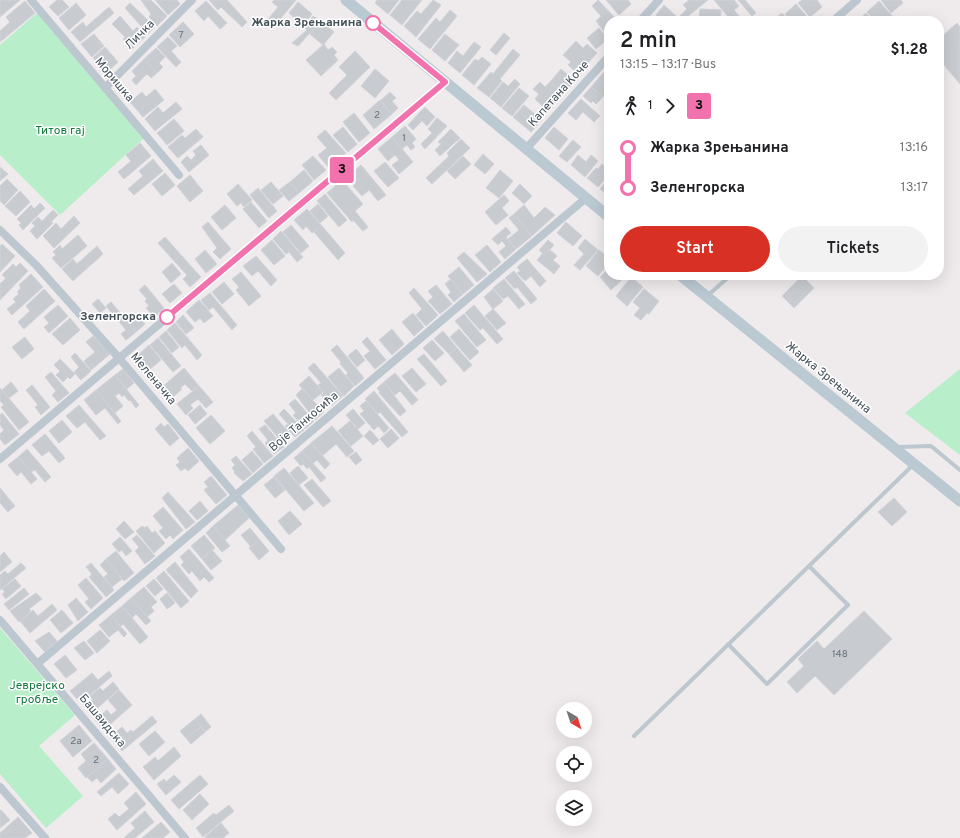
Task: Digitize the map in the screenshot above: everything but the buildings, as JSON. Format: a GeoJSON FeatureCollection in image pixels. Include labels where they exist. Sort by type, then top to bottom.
{"type":"FeatureCollection","features":[{"type":"Feature","properties":{"kind":"main road"},"geometry":{"type":"LineString","coordinates":[[346,0],[604,213]]}},
{"type":"Feature","properties":{"kind":"main road","name":"Жарка Зрењанина"},"geometry":{"type":"LineString","coordinates":[[686,280],[960,501]]}},
{"type":"Feature","properties":{"kind":"street","name":"Моришка"},"geometry":{"type":"LineString","coordinates":[[31,0],[179,175]]}},
{"type":"Feature","properties":{"kind":"street","name":"Личка"},"geometry":{"type":"LineString","coordinates":[[105,88],[192,0]]}},
{"type":"Feature","properties":{"kind":"street"},"geometry":{"type":"LineString","coordinates":[[645,16],[659,0]]}},
{"type":"Feature","properties":{"kind":"street"},"geometry":{"type":"LineString","coordinates":[[839,16],[857,0]]}},
{"type":"Feature","properties":{"kind":"street","name":"Капетана Коче"},"geometry":{"type":"LineString","coordinates":[[526,149],[604,62]]}},
{"type":"Feature","properties":{"kind":"street"},"geometry":{"type":"LineString","coordinates":[[0,459],[445,82]]}},
{"type":"Feature","properties":{"kind":"street","name":"Воје Танкосића"},"geometry":{"type":"LineString","coordinates":[[37,664],[586,198]]}},
{"type":"Feature","properties":{"kind":"street","name":"Меленачка"},"geometry":{"type":"LineString","coordinates":[[0,230],[36,265],[119,358],[282,549]]}},
{"type":"Feature","properties":{"kind":"street","name":"Башаидска"},"geometry":{"type":"LineString","coordinates":[[0,620],[185,838]]}},
{"type":"Feature","properties":{"kind":"street"},"geometry":{"type":"LineString","coordinates":[[0,787],[45,838]]}},
{"type":"Feature","properties":{"kind":"lane"},"geometry":{"type":"LineString","coordinates":[[707,297],[726,280]]}},
{"type":"Feature","properties":{"kind":"lane"},"geometry":{"type":"LineString","coordinates":[[892,446],[931,446],[960,470]]}},
{"type":"Feature","properties":{"kind":"lane"},"geometry":{"type":"LineString","coordinates":[[634,736],[914,464]]}},
{"type":"Feature","properties":{"kind":"lane"},"geometry":{"type":"LineString","coordinates":[[728,644],[767,684],[848,605],[809,566]]}},
{"type":"Feature","properties":{"kind":"green space","name":"Титов гај"},"geometry":{"type":"Polygon","coordinates":[[[37,13],[144,138],[60,215],[0,155],[0,45],[37,13]]]}},
{"type":"Feature","properties":{"kind":"green space"},"geometry":{"type":"Polygon","coordinates":[[[960,369],[960,455],[905,413],[960,369]]]}},
{"type":"Feature","properties":{"kind":"green space","name":"Јеврејско гробље"},"geometry":{"type":"Polygon","coordinates":[[[0,628],[75,715],[39,746],[83,796],[46,828],[0,774],[0,628]]]}},
{"type":"Feature","properties":{"kind":"bus line","name":"3"},"geometry":{"type":"LineString","coordinates":[[167,317],[445,82],[373,23]]}},
{"type":"Feature","properties":{"kind":"place","name":"Жарка Зрењанина"},"geometry":{"type":"Point","coordinates":[373,23]}},
{"type":"Feature","properties":{"kind":"place","name":"Зеленгорска"},"geometry":{"type":"Point","coordinates":[167,317]}}]}
